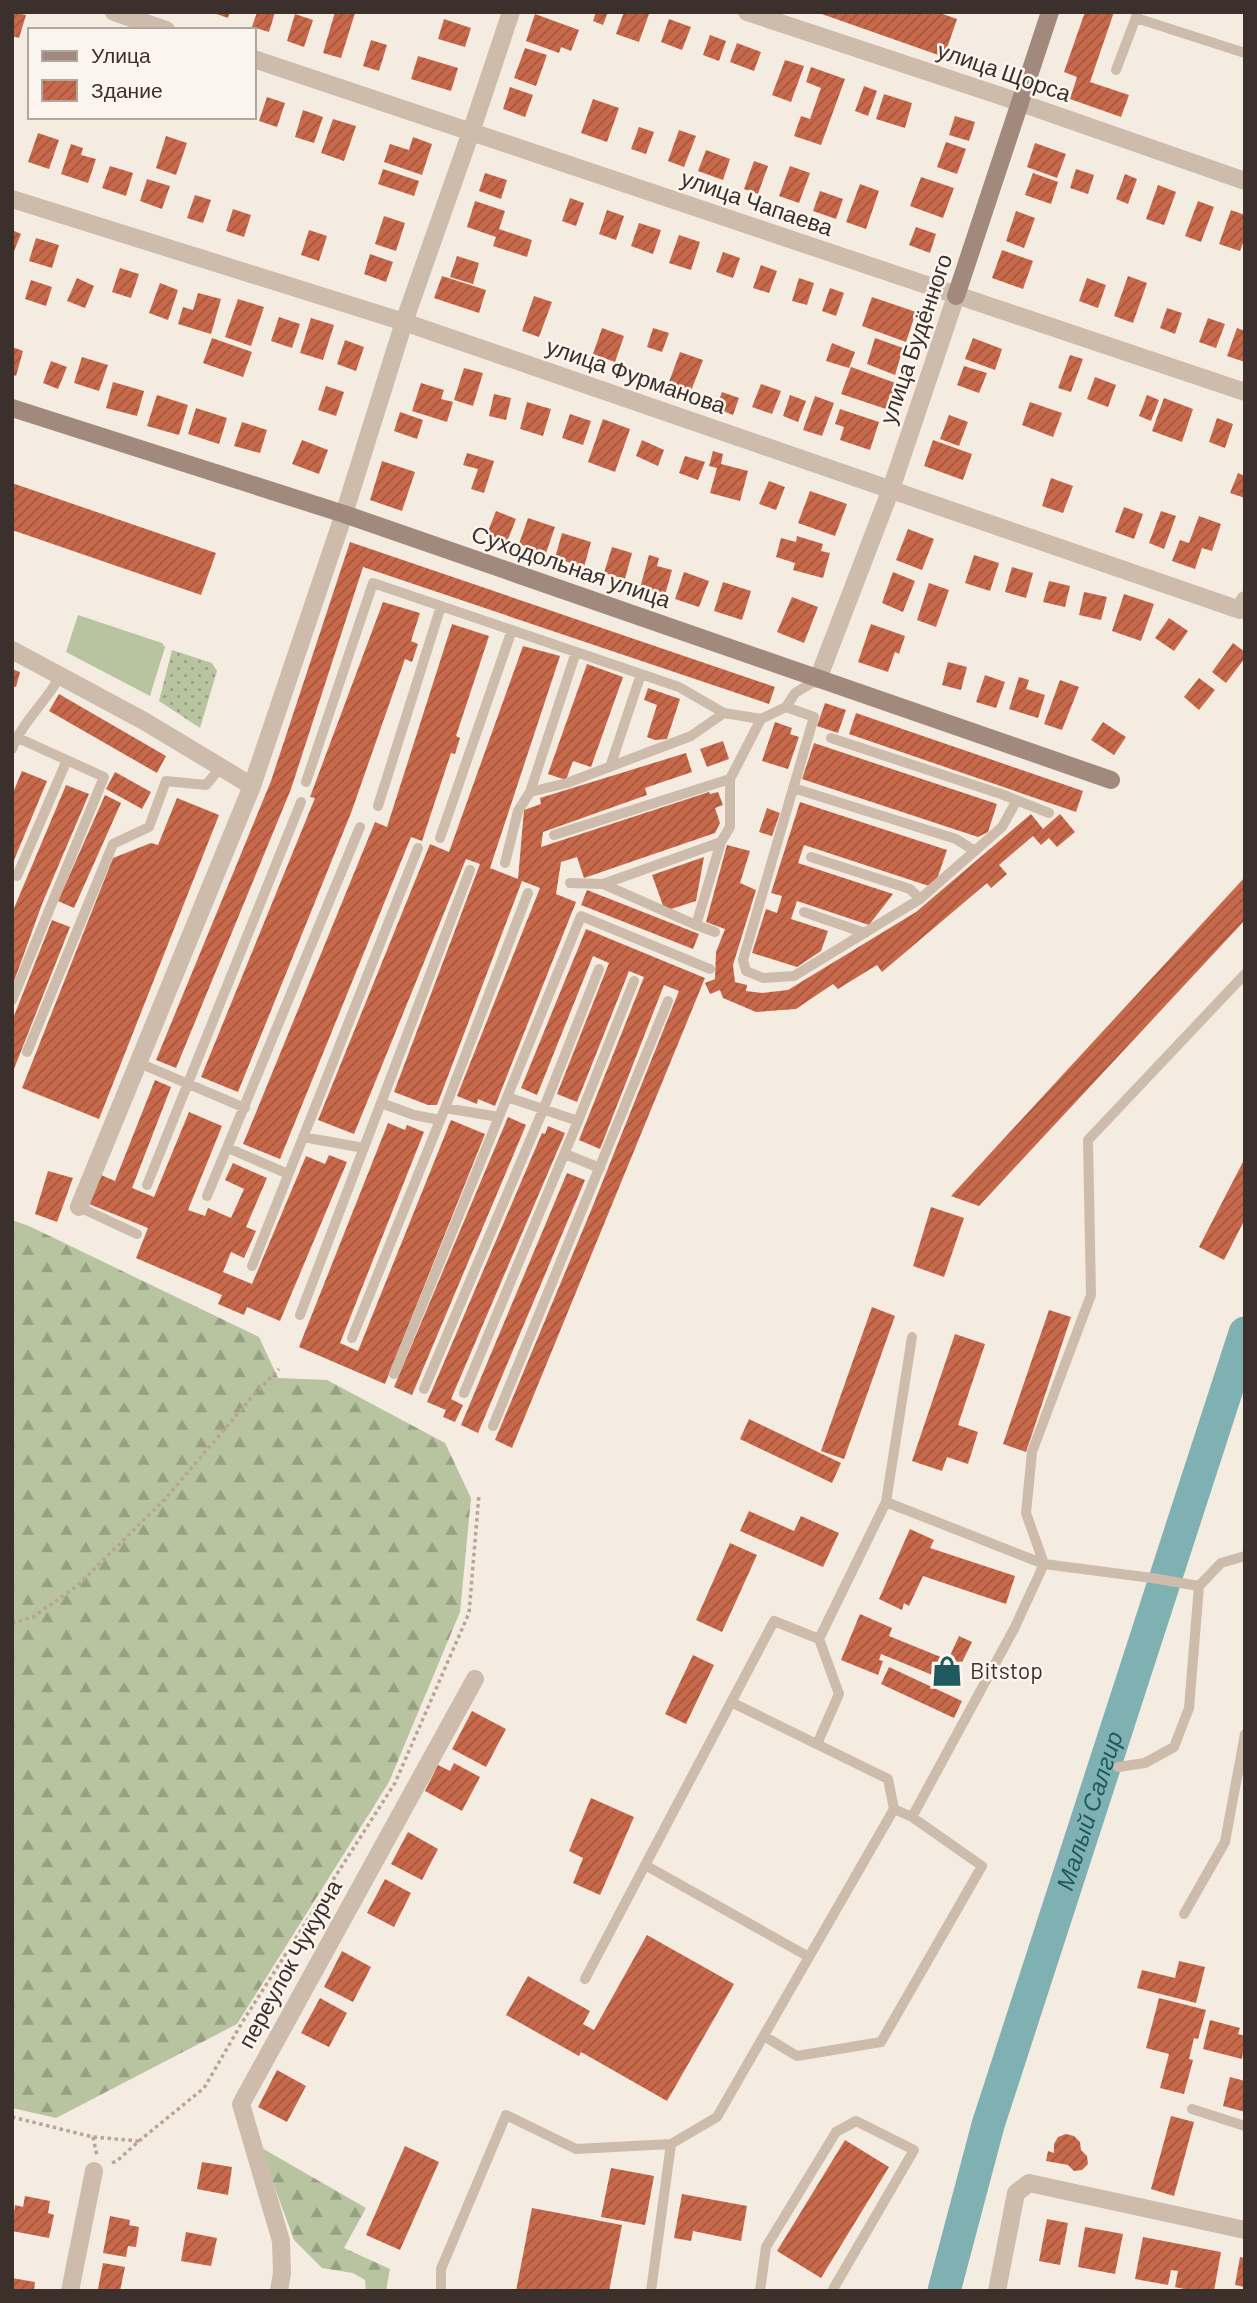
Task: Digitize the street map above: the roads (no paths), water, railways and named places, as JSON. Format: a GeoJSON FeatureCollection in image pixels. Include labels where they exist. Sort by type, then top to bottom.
{"type":"FeatureCollection","features":[{"type":"Feature","properties":{"kind":"street"},"geometry":{"type":"LineString","coordinates":[[114,12],[160,28]]}},
{"type":"Feature","properties":{"kind":"street"},"geometry":{"type":"LineString","coordinates":[[79,1207],[253,786],[344,514],[404,322],[511,12]]}},
{"type":"Feature","properties":{"kind":"street","name":"улица Щорса"},"geometry":{"type":"LineString","coordinates":[[747,12],[1245,181]]}},
{"type":"Feature","properties":{"kind":"street","name":"улица Будённого"},"geometry":{"type":"LineString","coordinates":[[818,678],[891,489],[1050,12]]}},
{"type":"Feature","properties":{"kind":"street","name":"улица Чапаева"},"geometry":{"type":"LineString","coordinates":[[256,60],[1245,392]]}},
{"type":"Feature","properties":{"kind":"street","name":"улица Фурманова"},"geometry":{"type":"LineString","coordinates":[[12,199],[404,322],[891,489],[1243,605]]}},
{"type":"Feature","properties":{"kind":"street","name":"Суходольная улица"},"geometry":{"type":"LineString","coordinates":[[12,408],[344,514],[1111,780]]}},
{"type":"Feature","properties":{"kind":"street"},"geometry":{"type":"LineString","coordinates":[[12,650],[144,721],[253,786]]}},
{"type":"Feature","properties":{"kind":"street","name":"переулок Чукурча"},"geometry":{"type":"LineString","coordinates":[[279,2291],[282,2273],[281,2241],[241,2104],[475,1679]]}},
{"type":"Feature","properties":{"kind":"street"},"geometry":{"type":"LineString","coordinates":[[70,2291],[94,2172]]}},
{"type":"Feature","properties":{"kind":"street"},"geometry":{"type":"LineString","coordinates":[[996,2291],[1016,2193],[1029,2183],[1245,2230]]}},
{"type":"Feature","properties":{"kind":"lane"},"geometry":{"type":"LineString","coordinates":[[1116,70],[1137,15],[1245,53]]}},
{"type":"Feature","properties":{"kind":"lane"},"geometry":{"type":"LineString","coordinates":[[306,782],[373,583],[679,687],[724,712],[761,719],[786,707],[795,693],[818,678]]}},
{"type":"Feature","properties":{"kind":"lane"},"geometry":{"type":"LineString","coordinates":[[378,806],[441,606]]}},
{"type":"Feature","properties":{"kind":"lane"},"geometry":{"type":"LineString","coordinates":[[440,838],[512,630]]}},
{"type":"Feature","properties":{"kind":"lane"},"geometry":{"type":"LineString","coordinates":[[505,863],[517,811],[530,792],[576,652]]}},
{"type":"Feature","properties":{"kind":"lane"},"geometry":{"type":"LineString","coordinates":[[610,767],[641,674]]}},
{"type":"Feature","properties":{"kind":"lane"},"geometry":{"type":"LineString","coordinates":[[12,749],[16,737],[52,691],[60,676]]}},
{"type":"Feature","properties":{"kind":"lane"},"geometry":{"type":"LineString","coordinates":[[786,707],[814,717],[743,960],[746,971],[763,978],[794,975],[920,899],[1002,827],[1017,800]]}},
{"type":"Feature","properties":{"kind":"lane"},"geometry":{"type":"LineString","coordinates":[[530,792],[567,783],[691,736],[724,712]]}},
{"type":"Feature","properties":{"kind":"lane"},"geometry":{"type":"LineString","coordinates":[[696,925],[721,842],[730,827],[730,779],[761,719]]}},
{"type":"Feature","properties":{"kind":"lane"},"geometry":{"type":"LineString","coordinates":[[12,1000],[104,777],[16,737]]}},
{"type":"Feature","properties":{"kind":"lane"},"geometry":{"type":"LineString","coordinates":[[831,738],[1049,813]]}},
{"type":"Feature","properties":{"kind":"lane"},"geometry":{"type":"LineString","coordinates":[[17,876],[67,760]]}},
{"type":"Feature","properties":{"kind":"lane"},"geometry":{"type":"LineString","coordinates":[[27,1052],[113,844],[149,827],[166,781],[206,785],[221,767]]}},
{"type":"Feature","properties":{"kind":"lane"},"geometry":{"type":"LineString","coordinates":[[554,835],[730,779]]}},
{"type":"Feature","properties":{"kind":"lane"},"geometry":{"type":"LineString","coordinates":[[793,788],[956,839],[975,851]]}},
{"type":"Feature","properties":{"kind":"lane"},"geometry":{"type":"LineString","coordinates":[[147,1185],[301,802]]}},
{"type":"Feature","properties":{"kind":"lane"},"geometry":{"type":"LineString","coordinates":[[207,1196],[360,827]]}},
{"type":"Feature","properties":{"kind":"lane"},"geometry":{"type":"LineString","coordinates":[[570,883],[603,884],[721,842]]}},
{"type":"Feature","properties":{"kind":"lane"},"geometry":{"type":"LineString","coordinates":[[252,1266],[418,848]]}},
{"type":"Feature","properties":{"kind":"lane"},"geometry":{"type":"LineString","coordinates":[[811,857],[910,889],[920,899]]}},
{"type":"Feature","properties":{"kind":"lane"},"geometry":{"type":"LineString","coordinates":[[300,1315],[470,870]]}},
{"type":"Feature","properties":{"kind":"lane"},"geometry":{"type":"LineString","coordinates":[[603,884],[715,932]]}},
{"type":"Feature","properties":{"kind":"lane"},"geometry":{"type":"LineString","coordinates":[[352,1338],[528,893]]}},
{"type":"Feature","properties":{"kind":"lane"},"geometry":{"type":"LineString","coordinates":[[804,912],[865,933]]}},
{"type":"Feature","properties":{"kind":"lane"},"geometry":{"type":"LineString","coordinates":[[394,1374],[581,916],[710,969]]}},
{"type":"Feature","properties":{"kind":"lane"},"geometry":{"type":"LineString","coordinates":[[424,1389],[543,1110],[598,968]]}},
{"type":"Feature","properties":{"kind":"lane"},"geometry":{"type":"LineString","coordinates":[[912,1817],[1014,1629],[1044,1564],[1026,1513],[1032,1452],[1091,1295],[1088,1140],[1245,974]]}},
{"type":"Feature","properties":{"kind":"lane"},"geometry":{"type":"LineString","coordinates":[[464,1393],[565,1154],[634,981]]}},
{"type":"Feature","properties":{"kind":"lane"},"geometry":{"type":"LineString","coordinates":[[493,1426],[668,1001]]}},
{"type":"Feature","properties":{"kind":"lane"},"geometry":{"type":"LineString","coordinates":[[139,1063],[245,1108]]}},
{"type":"Feature","properties":{"kind":"lane"},"geometry":{"type":"LineString","coordinates":[[507,1097],[578,1121]]}},
{"type":"Feature","properties":{"kind":"lane"},"geometry":{"type":"LineString","coordinates":[[381,1103],[414,1115],[440,1120]]}},
{"type":"Feature","properties":{"kind":"lane"},"geometry":{"type":"LineString","coordinates":[[445,1108],[499,1117]]}},
{"type":"Feature","properties":{"kind":"lane"},"geometry":{"type":"LineString","coordinates":[[303,1137],[364,1148]]}},
{"type":"Feature","properties":{"kind":"lane"},"geometry":{"type":"LineString","coordinates":[[228,1148],[288,1174]]}},
{"type":"Feature","properties":{"kind":"lane"},"geometry":{"type":"LineString","coordinates":[[565,1154],[600,1168]]}},
{"type":"Feature","properties":{"kind":"lane"},"geometry":{"type":"LineString","coordinates":[[79,1207],[137,1234]]}},
{"type":"Feature","properties":{"kind":"lane"},"geometry":{"type":"LineString","coordinates":[[817,1744],[839,1695],[819,1639],[886,1502],[912,1337]]}},
{"type":"Feature","properties":{"kind":"lane"},"geometry":{"type":"LineString","coordinates":[[886,1502],[1044,1564],[1199,1586]]}},
{"type":"Feature","properties":{"kind":"lane"},"geometry":{"type":"LineString","coordinates":[[1118,1767],[1145,1763],[1174,1747],[1189,1708],[1199,1586],[1222,1563],[1245,1556]]}},
{"type":"Feature","properties":{"kind":"lane"},"geometry":{"type":"LineString","coordinates":[[585,1979],[775,1621],[819,1639]]}},
{"type":"Feature","properties":{"kind":"lane"},"geometry":{"type":"LineString","coordinates":[[441,2291],[441,2269],[506,2115],[576,2149],[671,2144],[717,2117],[894,1809],[888,1779],[731,1702]]}},
{"type":"Feature","properties":{"kind":"lane"},"geometry":{"type":"LineString","coordinates":[[1184,1914],[1225,1842],[1245,1734]]}},
{"type":"Feature","properties":{"kind":"lane"},"geometry":{"type":"LineString","coordinates":[[764,2036],[797,2056],[881,2042],[982,1866],[912,1817],[894,1809]]}},
{"type":"Feature","properties":{"kind":"lane"},"geometry":{"type":"LineString","coordinates":[[645,1866],[810,1957]]}},
{"type":"Feature","properties":{"kind":"lane"},"geometry":{"type":"LineString","coordinates":[[1192,2109],[1245,2126]]}},
{"type":"Feature","properties":{"kind":"lane"},"geometry":{"type":"LineString","coordinates":[[760,2291],[765,2247],[836,2132],[856,2121],[914,2150],[832,2291]]}},
{"type":"Feature","properties":{"kind":"lane"},"geometry":{"type":"LineString","coordinates":[[651,2291],[671,2144]]}},
{"type":"Feature","properties":{"kind":"waterway","name":"Малый Салгир"},"geometry":{"type":"LineString","coordinates":[[944,2291],[988,2125],[1245,1333]]}},
{"type":"Feature","properties":{"kind":"place","name":"Bitstop"},"geometry":{"type":"Point","coordinates":[947,1671]}}]}
